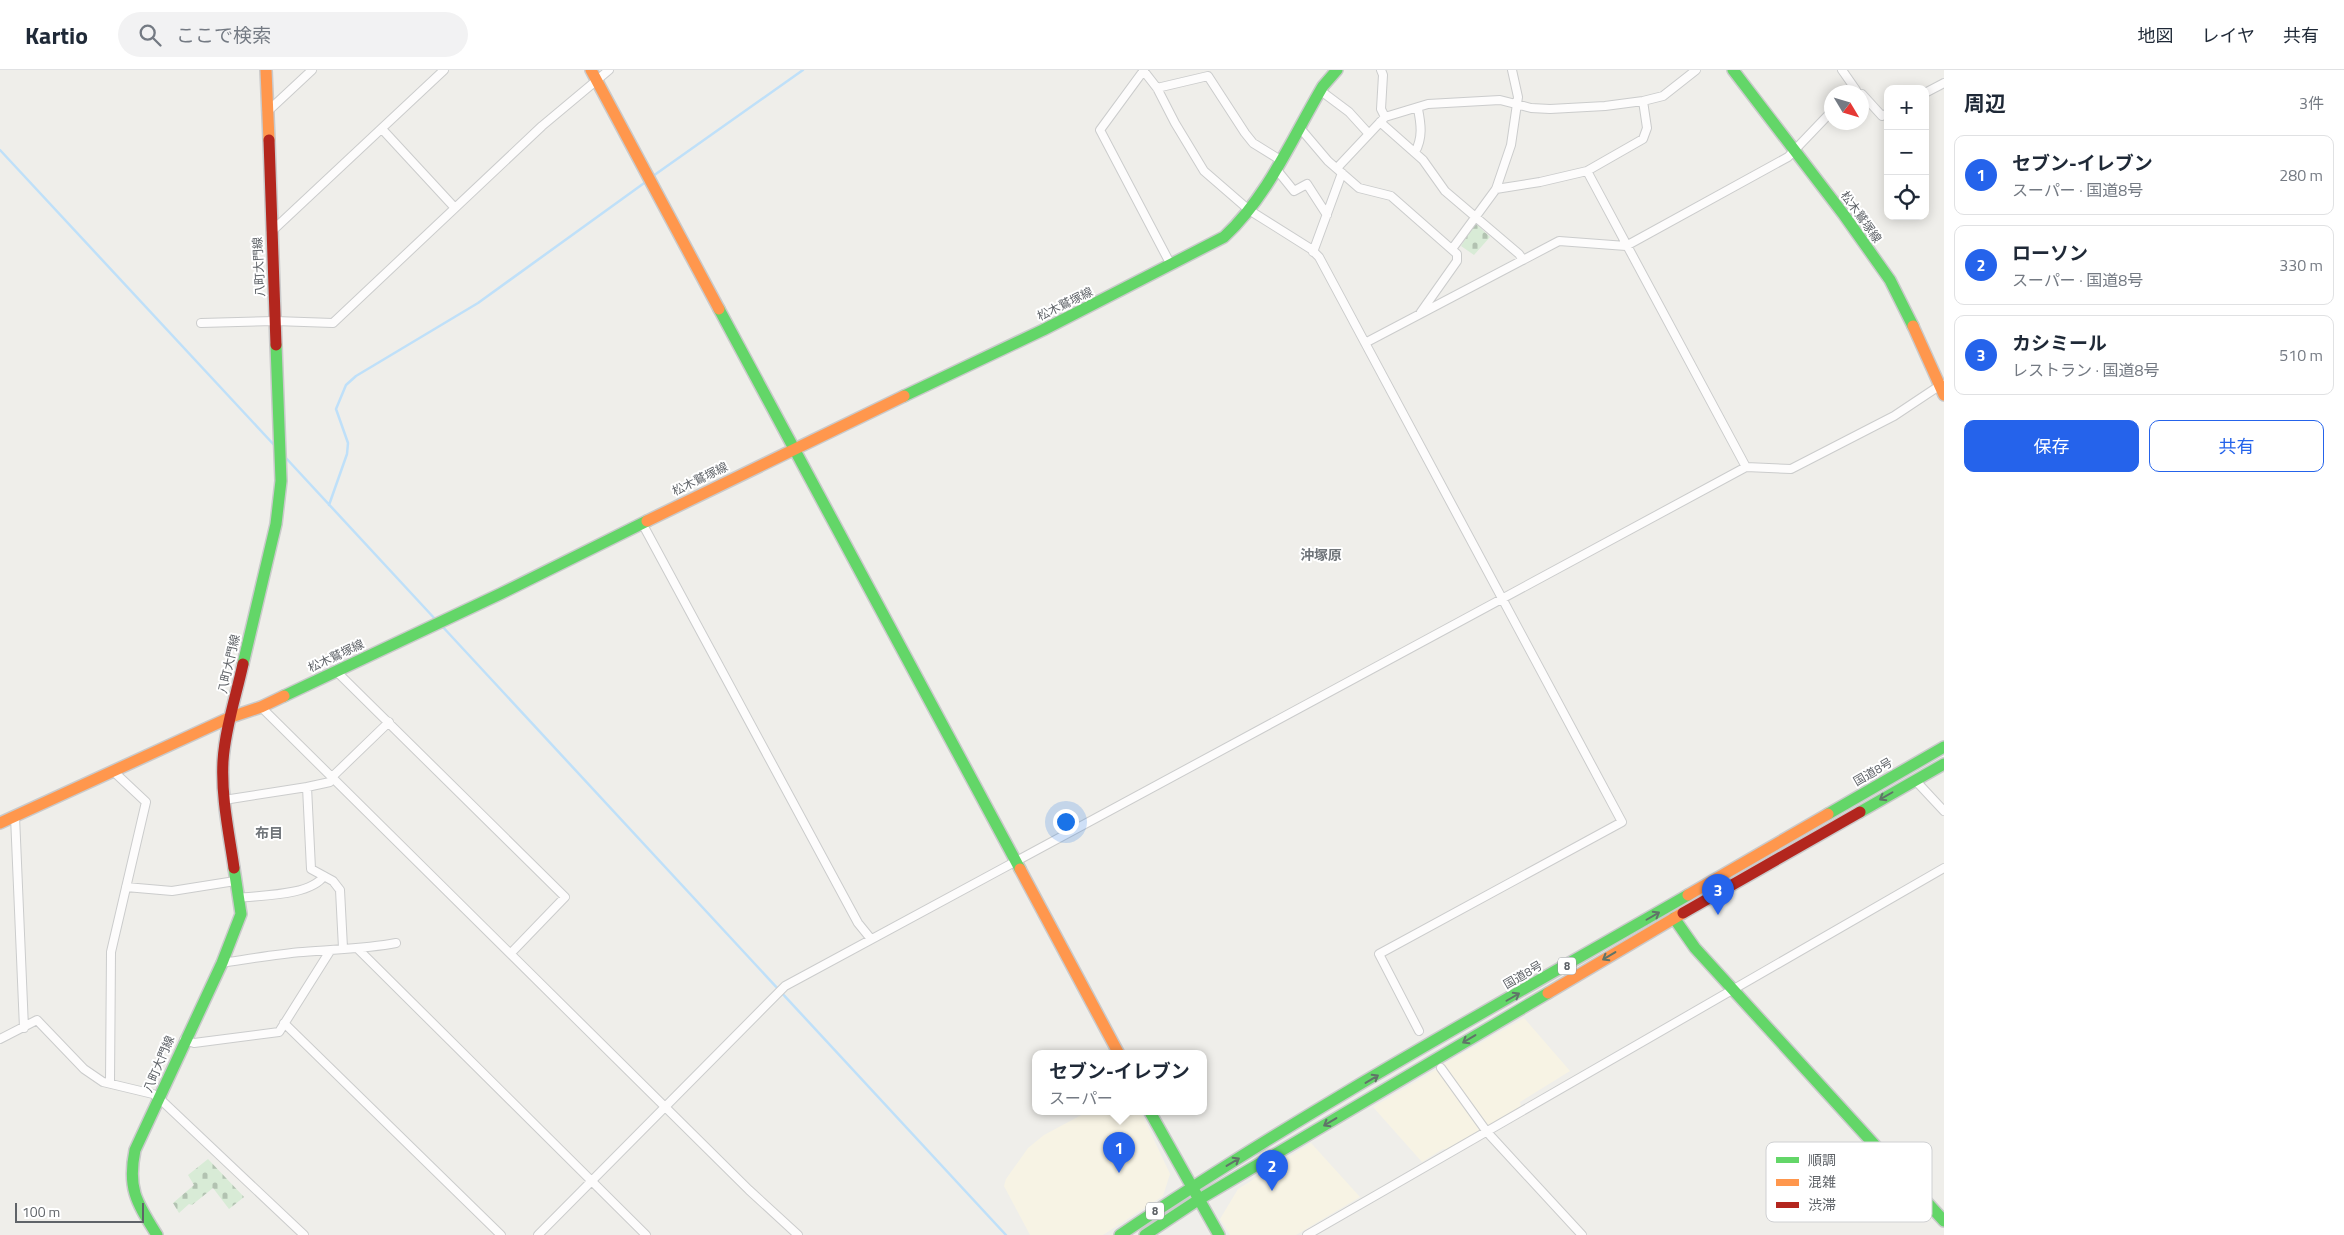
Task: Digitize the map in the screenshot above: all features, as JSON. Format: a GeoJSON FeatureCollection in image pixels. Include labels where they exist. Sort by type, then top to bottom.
{"type":"FeatureCollection","features":[{"type":"Feature","properties":{"kind":"main road","name":"八町大門線"},"geometry":{"type":"LineString","coordinates":[[157,1235],[134,1197],[130,1185],[130,1170],[135,1150],[160,1099],[184,1040],[222,963],[240,914],[224,800],[222,762],[276,524],[281,481],[266,70]]}},
{"type":"Feature","properties":{"kind":"main road"},"geometry":{"type":"LineString","coordinates":[[590,70],[1117,1050]]}},
{"type":"Feature","properties":{"kind":"main road","name":"松木鷲塚線"},"geometry":{"type":"LineString","coordinates":[[0,823],[231,717],[261,707],[406,638],[794,448],[1043,330],[1224,237],[1238,226],[1280,166],[1321,91],[1337,70]]}},
{"type":"Feature","properties":{"kind":"main road","name":"松木鷲塚線"},"geometry":{"type":"LineString","coordinates":[[1733,70],[1844,215],[1890,280],[1942,388]]}},
{"type":"Feature","properties":{"kind":"main road","name":"国道8号"},"geometry":{"type":"LineString","coordinates":[[1120,1235],[1191,1187],[1418,1051],[1944,747]]}},
{"type":"Feature","properties":{"kind":"main road","name":"8"},"geometry":{"type":"LineString","coordinates":[[1146,1235],[1198,1200],[1674,918],[1944,764]]}},
{"type":"Feature","properties":{"kind":"main road"},"geometry":{"type":"LineString","coordinates":[[1674,918],[1695,948],[1872,1142]]}},
{"type":"Feature","properties":{"kind":"main road"},"geometry":{"type":"LineString","coordinates":[[1152,1115],[1219,1235]]}},
{"type":"Feature","properties":{"kind":"main road"},"geometry":{"type":"LineString","coordinates":[[1932,1208],[1944,1221]]}},
{"type":"Feature","properties":{"kind":"street"},"geometry":{"type":"LineString","coordinates":[[268,112],[312,70]]}},
{"type":"Feature","properties":{"kind":"street"},"geometry":{"type":"LineString","coordinates":[[271,232],[444,70]]}},
{"type":"Feature","properties":{"kind":"street"},"geometry":{"type":"LineString","coordinates":[[201,323],[275,321],[333,323],[542,126],[609,70]]}},
{"type":"Feature","properties":{"kind":"street"},"geometry":{"type":"LineString","coordinates":[[1171,265],[1100,130],[1143,70],[1157,88],[1175,123],[1204,171],[1249,210],[1313,252],[1324,266],[1622,822],[1380,954],[1419,1031]]}},
{"type":"Feature","properties":{"kind":"street"},"geometry":{"type":"LineString","coordinates":[[1381,70],[1383,75],[1381,109],[1383,120],[1423,160],[1445,191],[1519,254],[1523,260]]}},
{"type":"Feature","properties":{"kind":"street"},"geometry":{"type":"LineString","coordinates":[[1452,249],[1496,189],[1511,145],[1518,97],[1512,70]]}},
{"type":"Feature","properties":{"kind":"street"},"geometry":{"type":"LineString","coordinates":[[1313,252],[1340,170],[1383,120],[1428,104],[1450,101],[1500,100],[1550,109],[1606,106],[1643,101],[1663,96],[1696,70]]}},
{"type":"Feature","properties":{"kind":"street"},"geometry":{"type":"LineString","coordinates":[[1842,70],[1853,85]]}},
{"type":"Feature","properties":{"kind":"street"},"geometry":{"type":"LineString","coordinates":[[1157,88],[1208,76],[1245,133],[1280,166],[1294,191],[1307,184],[1326,215]]}},
{"type":"Feature","properties":{"kind":"street"},"geometry":{"type":"LineString","coordinates":[[1929,91],[1944,83]]}},
{"type":"Feature","properties":{"kind":"street"},"geometry":{"type":"LineString","coordinates":[[1321,91],[1349,112],[1370,134]]}},
{"type":"Feature","properties":{"kind":"street"},"geometry":{"type":"LineString","coordinates":[[1496,189],[1540,182],[1587,171],[1643,139],[1647,128],[1647,118],[1643,101]]}},
{"type":"Feature","properties":{"kind":"street"},"geometry":{"type":"LineString","coordinates":[[1869,103],[1882,116],[1884,115]]}},
{"type":"Feature","properties":{"kind":"street"},"geometry":{"type":"LineString","coordinates":[[1415,152],[1420,145],[1422,126],[1418,109]]}},
{"type":"Feature","properties":{"kind":"street"},"geometry":{"type":"LineString","coordinates":[[1365,343],[1559,241],[1626,246],[1795,152],[1824,120]]}},
{"type":"Feature","properties":{"kind":"street"},"geometry":{"type":"LineString","coordinates":[[1300,128],[1359,188],[1391,196],[1457,254],[1457,261],[1421,312]]}},
{"type":"Feature","properties":{"kind":"street"},"geometry":{"type":"LineString","coordinates":[[382,129],[455,208]]}},
{"type":"Feature","properties":{"kind":"street"},"geometry":{"type":"LineString","coordinates":[[1587,171],[1746,467]]}},
{"type":"Feature","properties":{"kind":"street"},"geometry":{"type":"LineString","coordinates":[[538,1235],[785,986],[1746,467],[1791,469],[1894,416],[1942,388]]}},
{"type":"Feature","properties":{"kind":"street"},"geometry":{"type":"LineString","coordinates":[[642,523],[858,922],[871,939]]}},
{"type":"Feature","properties":{"kind":"street"},"geometry":{"type":"LineString","coordinates":[[336,671],[565,897],[511,953]]}},
{"type":"Feature","properties":{"kind":"street"},"geometry":{"type":"LineString","coordinates":[[261,707],[748,1190],[798,1235]]}},
{"type":"Feature","properties":{"kind":"street"},"geometry":{"type":"LineString","coordinates":[[224,800],[330,782],[389,722]]}},
{"type":"Feature","properties":{"kind":"street"},"geometry":{"type":"LineString","coordinates":[[110,1083],[111,952],[146,802],[113,771]]}},
{"type":"Feature","properties":{"kind":"street"},"geometry":{"type":"LineString","coordinates":[[1915,780],[1944,811]]}},
{"type":"Feature","properties":{"kind":"street"},"geometry":{"type":"LineString","coordinates":[[307,787],[311,869],[333,881],[340,890],[344,948]]}},
{"type":"Feature","properties":{"kind":"street"},"geometry":{"type":"LineString","coordinates":[[15,816],[24,1028]]}},
{"type":"Feature","properties":{"kind":"street"},"geometry":{"type":"LineString","coordinates":[[1307,1235],[1944,868]]}},
{"type":"Feature","properties":{"kind":"street"},"geometry":{"type":"LineString","coordinates":[[238,898],[292,892],[319,883],[324,876]]}},
{"type":"Feature","properties":{"kind":"street"},"geometry":{"type":"LineString","coordinates":[[126,888],[172,891],[236,881]]}},
{"type":"Feature","properties":{"kind":"street"},"geometry":{"type":"LineString","coordinates":[[222,963],[304,952],[330,951],[344,948],[359,950],[396,944]]}},
{"type":"Feature","properties":{"kind":"street"},"geometry":{"type":"LineString","coordinates":[[359,950],[646,1235]]}},
{"type":"Feature","properties":{"kind":"street"},"geometry":{"type":"LineString","coordinates":[[184,1040],[194,1043],[279,1032],[330,951]]}},
{"type":"Feature","properties":{"kind":"street"},"geometry":{"type":"LineString","coordinates":[[0,1039],[37,1020],[84,1069],[103,1082],[153,1094],[304,1235]]}},
{"type":"Feature","properties":{"kind":"street"},"geometry":{"type":"LineString","coordinates":[[284,1023],[501,1235]]}},
{"type":"Feature","properties":{"kind":"street"},"geometry":{"type":"LineString","coordinates":[[1441,1068],[1487,1132],[1582,1235]]}},
{"type":"Feature","properties":{"kind":"shaded area"},"geometry":{"type":"Polygon","coordinates":[[[1524,1018],[1570,1071],[1520,1102],[1521,1107],[1488,1127],[1442,1065],[1524,1018]]]}},
{"type":"Feature","properties":{"kind":"shaded area"},"geometry":{"type":"Polygon","coordinates":[[[1437,1069],[1481,1132],[1450,1150],[1443,1149],[1422,1162],[1373,1107],[1437,1069]]]}},
{"type":"Feature","properties":{"kind":"shaded area"},"geometry":{"type":"Polygon","coordinates":[[[1081,1115],[1142,1115],[1170,1174],[1163,1196],[1103,1235],[1030,1235],[1004,1186],[1006,1179],[1028,1148],[1044,1135],[1081,1115]]]}},
{"type":"Feature","properties":{"kind":"shaded area"},"geometry":{"type":"Polygon","coordinates":[[[1311,1143],[1360,1197],[1296,1235],[1230,1235],[1220,1219],[1238,1189],[1311,1143]]]}},
{"type":"Feature","properties":{"kind":"green space"},"geometry":{"type":"Polygon","coordinates":[[[1475,223],[1490,237],[1474,255],[1461,246],[1475,223]]]}},
{"type":"Feature","properties":{"kind":"green space"},"geometry":{"type":"Polygon","coordinates":[[[208,1159],[244,1197],[229,1209],[213,1188],[179,1213],[173,1203],[194,1185],[188,1175],[208,1159]]]}},
{"type":"Feature","properties":{"kind":"waterway"},"geometry":{"type":"LineString","coordinates":[[653,176],[803,70]]}},
{"type":"Feature","properties":{"kind":"waterway"},"geometry":{"type":"LineString","coordinates":[[0,150],[276,447]]}},
{"type":"Feature","properties":{"kind":"waterway"},"geometry":{"type":"LineString","coordinates":[[329,505],[347,454],[348,443],[336,409],[346,385],[356,376],[478,303],[647,181]]}},
{"type":"Feature","properties":{"kind":"waterway"},"geometry":{"type":"LineString","coordinates":[[285,457],[436,620]]}},
{"type":"Feature","properties":{"kind":"waterway"},"geometry":{"type":"LineString","coordinates":[[441,625],[1006,1235]]}},
{"type":"Feature","properties":{"kind":"traffic: fast"},"geometry":{"type":"LineString","coordinates":[[904,396],[1043,330],[1224,237],[1240,221],[1267,184],[1323,86],[1337,70]]}},
{"type":"Feature","properties":{"kind":"traffic: fast"},"geometry":{"type":"LineString","coordinates":[[1733,70],[1844,215],[1890,280],[1913,326]]}},
{"type":"Feature","properties":{"kind":"traffic: fast"},"geometry":{"type":"LineString","coordinates":[[719,309],[1020,869]]}},
{"type":"Feature","properties":{"kind":"traffic: fast"},"geometry":{"type":"LineString","coordinates":[[243,664],[276,524],[281,481],[276,345]]}},
{"type":"Feature","properties":{"kind":"traffic: fast"},"geometry":{"type":"LineString","coordinates":[[284,696],[500,594],[647,521]]}},
{"type":"Feature","properties":{"kind":"traffic: fast"},"geometry":{"type":"LineString","coordinates":[[1828,814],[1944,747]]}},
{"type":"Feature","properties":{"kind":"traffic: fast"},"geometry":{"type":"LineString","coordinates":[[1860,812],[1944,764]]}},
{"type":"Feature","properties":{"kind":"traffic: fast"},"geometry":{"type":"LineString","coordinates":[[157,1235],[139,1204],[133,1186],[132,1175],[135,1150],[222,963],[241,914],[234,868]]}},
{"type":"Feature","properties":{"kind":"traffic: fast"},"geometry":{"type":"LineString","coordinates":[[1120,1235],[1329,1102],[1688,895]]}},
{"type":"Feature","properties":{"kind":"traffic: fast"},"geometry":{"type":"LineString","coordinates":[[1674,918],[1695,948],[1872,1142]]}},
{"type":"Feature","properties":{"kind":"traffic: fast"},"geometry":{"type":"LineString","coordinates":[[1145,1235],[1198,1200],[1548,993]]}},
{"type":"Feature","properties":{"kind":"traffic: fast"},"geometry":{"type":"LineString","coordinates":[[1152,1115],[1219,1235]]}},
{"type":"Feature","properties":{"kind":"traffic: fast"},"geometry":{"type":"LineString","coordinates":[[1932,1208],[1944,1221]]}},
{"type":"Feature","properties":{"kind":"traffic: slow"},"geometry":{"type":"LineString","coordinates":[[266,70],[269,140]]}},
{"type":"Feature","properties":{"kind":"traffic: slow"},"geometry":{"type":"LineString","coordinates":[[591,70],[719,309]]}},
{"type":"Feature","properties":{"kind":"traffic: slow"},"geometry":{"type":"LineString","coordinates":[[1913,326],[1944,395]]}},
{"type":"Feature","properties":{"kind":"traffic: slow"},"geometry":{"type":"LineString","coordinates":[[647,521],[904,396]]}},
{"type":"Feature","properties":{"kind":"traffic: slow"},"geometry":{"type":"LineString","coordinates":[[0,823],[231,717],[261,707],[284,696]]}},
{"type":"Feature","properties":{"kind":"traffic: slow"},"geometry":{"type":"LineString","coordinates":[[1688,895],[1828,814]]}},
{"type":"Feature","properties":{"kind":"traffic: slow"},"geometry":{"type":"LineString","coordinates":[[1020,869],[1117,1050]]}},
{"type":"Feature","properties":{"kind":"traffic: slow"},"geometry":{"type":"LineString","coordinates":[[1548,993],[1683,913]]}},
{"type":"Feature","properties":{"kind":"traffic: jam"},"geometry":{"type":"LineString","coordinates":[[269,140],[276,345]]}},
{"type":"Feature","properties":{"kind":"traffic: jam"},"geometry":{"type":"LineString","coordinates":[[234,868],[224,801],[223,761],[228,725],[243,664]]}},
{"type":"Feature","properties":{"kind":"traffic: jam"},"geometry":{"type":"LineString","coordinates":[[1683,913],[1860,812]]}},
{"type":"Feature","properties":{"kind":"place","name":"カシミール"},"geometry":{"type":"Point","coordinates":[1718,915]}},
{"type":"Feature","properties":{"kind":"place","name":"セブン-イレブン"},"geometry":{"type":"Point","coordinates":[1119,1173]}},
{"type":"Feature","properties":{"kind":"place","name":"ローソン"},"geometry":{"type":"Point","coordinates":[1272,1191]}},
{"type":"Feature","properties":{"kind":"district","name":"沖塚原"},"geometry":{"type":"Point","coordinates":[1321,555]}},
{"type":"Feature","properties":{"kind":"district","name":"布目"},"geometry":{"type":"Point","coordinates":[269,833]}}]}
